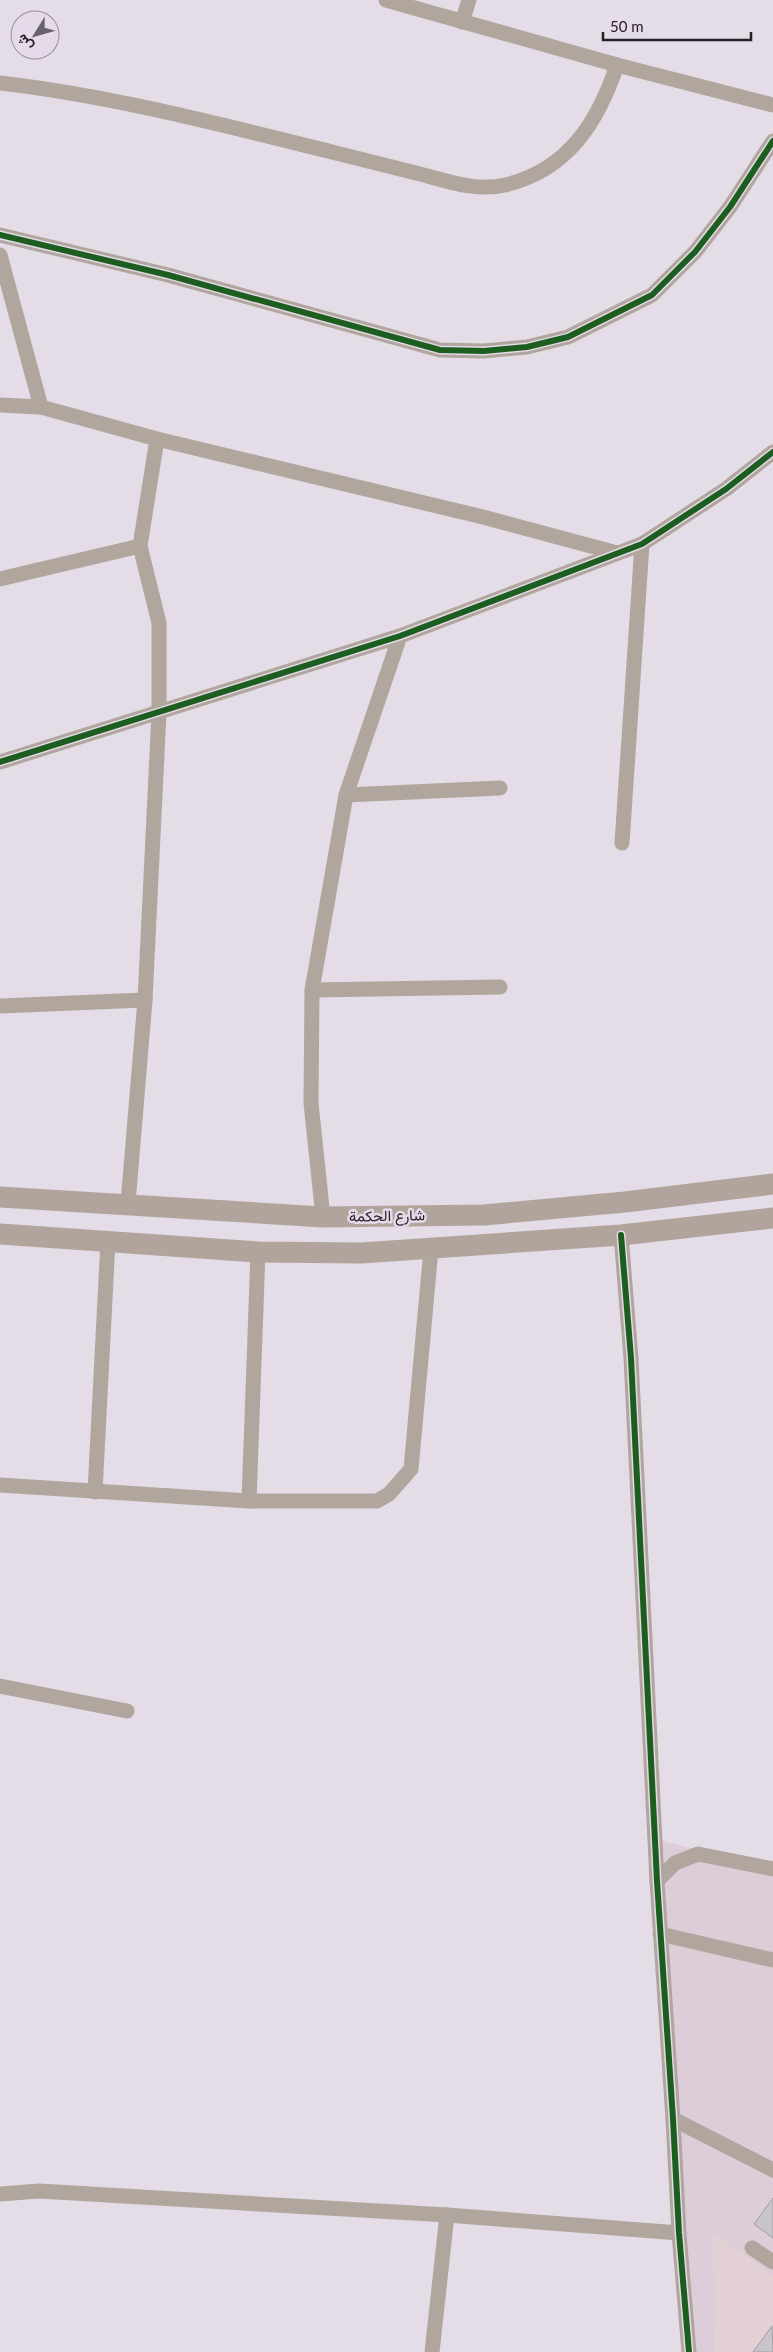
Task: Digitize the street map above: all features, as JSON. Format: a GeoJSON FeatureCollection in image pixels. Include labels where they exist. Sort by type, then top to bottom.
{"type":"FeatureCollection","features":[{"type":"Feature","properties":{"kind":"street"},"geometry":{"type":"LineString","coordinates":[[386,0],[773,105]]}},
{"type":"Feature","properties":{"kind":"street"},"geometry":{"type":"LineString","coordinates":[[462,22],[469,0]]}},
{"type":"Feature","properties":{"kind":"street"},"geometry":{"type":"LineString","coordinates":[[0,83],[54,89],[132,105],[471,187],[503,185],[529,177],[552,165],[574,145],[594,119],[609,88],[617,64]]}},
{"type":"Feature","properties":{"kind":"street"},"geometry":{"type":"LineString","coordinates":[[0,236],[168,275],[440,350],[484,351],[527,347],[568,337],[652,295],[695,252],[730,207],[773,141]]}},
{"type":"Feature","properties":{"kind":"street"},"geometry":{"type":"LineString","coordinates":[[0,255],[41,407]]}},
{"type":"Feature","properties":{"kind":"street"},"geometry":{"type":"LineString","coordinates":[[0,405],[41,407],[157,439],[483,517],[616,554]]}},
{"type":"Feature","properties":{"kind":"street"},"geometry":{"type":"LineString","coordinates":[[128,1203],[145,1000],[159,713],[159,623],[140,546],[157,439]]}},
{"type":"Feature","properties":{"kind":"street"},"geometry":{"type":"LineString","coordinates":[[0,762],[400,636],[642,544],[719,494],[773,452]]}},
{"type":"Feature","properties":{"kind":"street"},"geometry":{"type":"LineString","coordinates":[[622,843],[642,544]]}},
{"type":"Feature","properties":{"kind":"street"},"geometry":{"type":"LineString","coordinates":[[0,579],[140,546]]}},
{"type":"Feature","properties":{"kind":"street"},"geometry":{"type":"LineString","coordinates":[[323,1217],[311,1103],[312,990],[346,795],[400,636]]}},
{"type":"Feature","properties":{"kind":"street"},"geometry":{"type":"LineString","coordinates":[[346,795],[500,788]]}},
{"type":"Feature","properties":{"kind":"street"},"geometry":{"type":"LineString","coordinates":[[312,990],[500,987]]}},
{"type":"Feature","properties":{"kind":"street"},"geometry":{"type":"LineString","coordinates":[[0,1006],[145,1000]]}},
{"type":"Feature","properties":{"kind":"street","name":"شارع الحكمة"},"geometry":{"type":"LineString","coordinates":[[0,1197],[128,1203],[323,1217],[484,1215],[653,1199],[773,1184]]}},
{"type":"Feature","properties":{"kind":"street"},"geometry":{"type":"LineString","coordinates":[[0,1234],[258,1252],[361,1254],[621,1236],[773,1218]]}},
{"type":"Feature","properties":{"kind":"street"},"geometry":{"type":"LineString","coordinates":[[621,1236],[631,1358],[656,1882],[688,2352]]}},
{"type":"Feature","properties":{"kind":"street"},"geometry":{"type":"LineString","coordinates":[[95,1492],[108,1241]]}},
{"type":"Feature","properties":{"kind":"street"},"geometry":{"type":"LineString","coordinates":[[0,1485],[249,1501],[377,1501],[389,1494],[411,1469],[430,1248]]}},
{"type":"Feature","properties":{"kind":"street"},"geometry":{"type":"LineString","coordinates":[[249,1501],[258,1252]]}},
{"type":"Feature","properties":{"kind":"street"},"geometry":{"type":"LineString","coordinates":[[0,1686],[127,1711]]}},
{"type":"Feature","properties":{"kind":"street"},"geometry":{"type":"LineString","coordinates":[[656,1882],[675,1863],[698,1854],[773,1869]]}},
{"type":"Feature","properties":{"kind":"street"},"geometry":{"type":"LineString","coordinates":[[660,1934],[773,1960]]}},
{"type":"Feature","properties":{"kind":"street"},"geometry":{"type":"LineString","coordinates":[[673,2119],[773,2170]]}},
{"type":"Feature","properties":{"kind":"street"},"geometry":{"type":"LineString","coordinates":[[0,2194],[39,2191],[447,2215],[679,2233]]}},
{"type":"Feature","properties":{"kind":"street"},"geometry":{"type":"LineString","coordinates":[[432,2352],[447,2215]]}},
{"type":"Feature","properties":{"kind":"street"},"geometry":{"type":"LineString","coordinates":[[752,2248],[773,2262]]}},
{"type":"Feature","properties":{"kind":"shaded area"},"geometry":{"type":"Polygon","coordinates":[[[656,1839],[773,1870],[773,2352],[696,2352],[656,1839]]]}},
{"type":"Feature","properties":{"kind":"shaded area"},"geometry":{"type":"Polygon","coordinates":[[[713,2233],[773,2275],[773,2352],[714,2352],[713,2233]]]}},
{"type":"Feature","properties":{"kind":"building"},"geometry":{"type":"Polygon","coordinates":[[[773,2198],[773,2238],[754,2224],[773,2198]]]}},
{"type":"Feature","properties":{"kind":"building"},"geometry":{"type":"Polygon","coordinates":[[[772,2326],[773,2352],[753,2352],[772,2326]]]}},
{"type":"Feature","properties":{"kind":"cycle path"},"geometry":{"type":"LineString","coordinates":[[0,235],[168,275],[440,350],[484,351],[527,347],[568,337],[652,295],[695,252],[730,207],[773,141]]}},
{"type":"Feature","properties":{"kind":"cycle path"},"geometry":{"type":"LineString","coordinates":[[0,762],[400,636],[642,544],[726,489],[773,452]]}},
{"type":"Feature","properties":{"kind":"cycle path"},"geometry":{"type":"LineString","coordinates":[[621,1235],[631,1358],[657,1881],[679,2233],[689,2352]]}}]}
